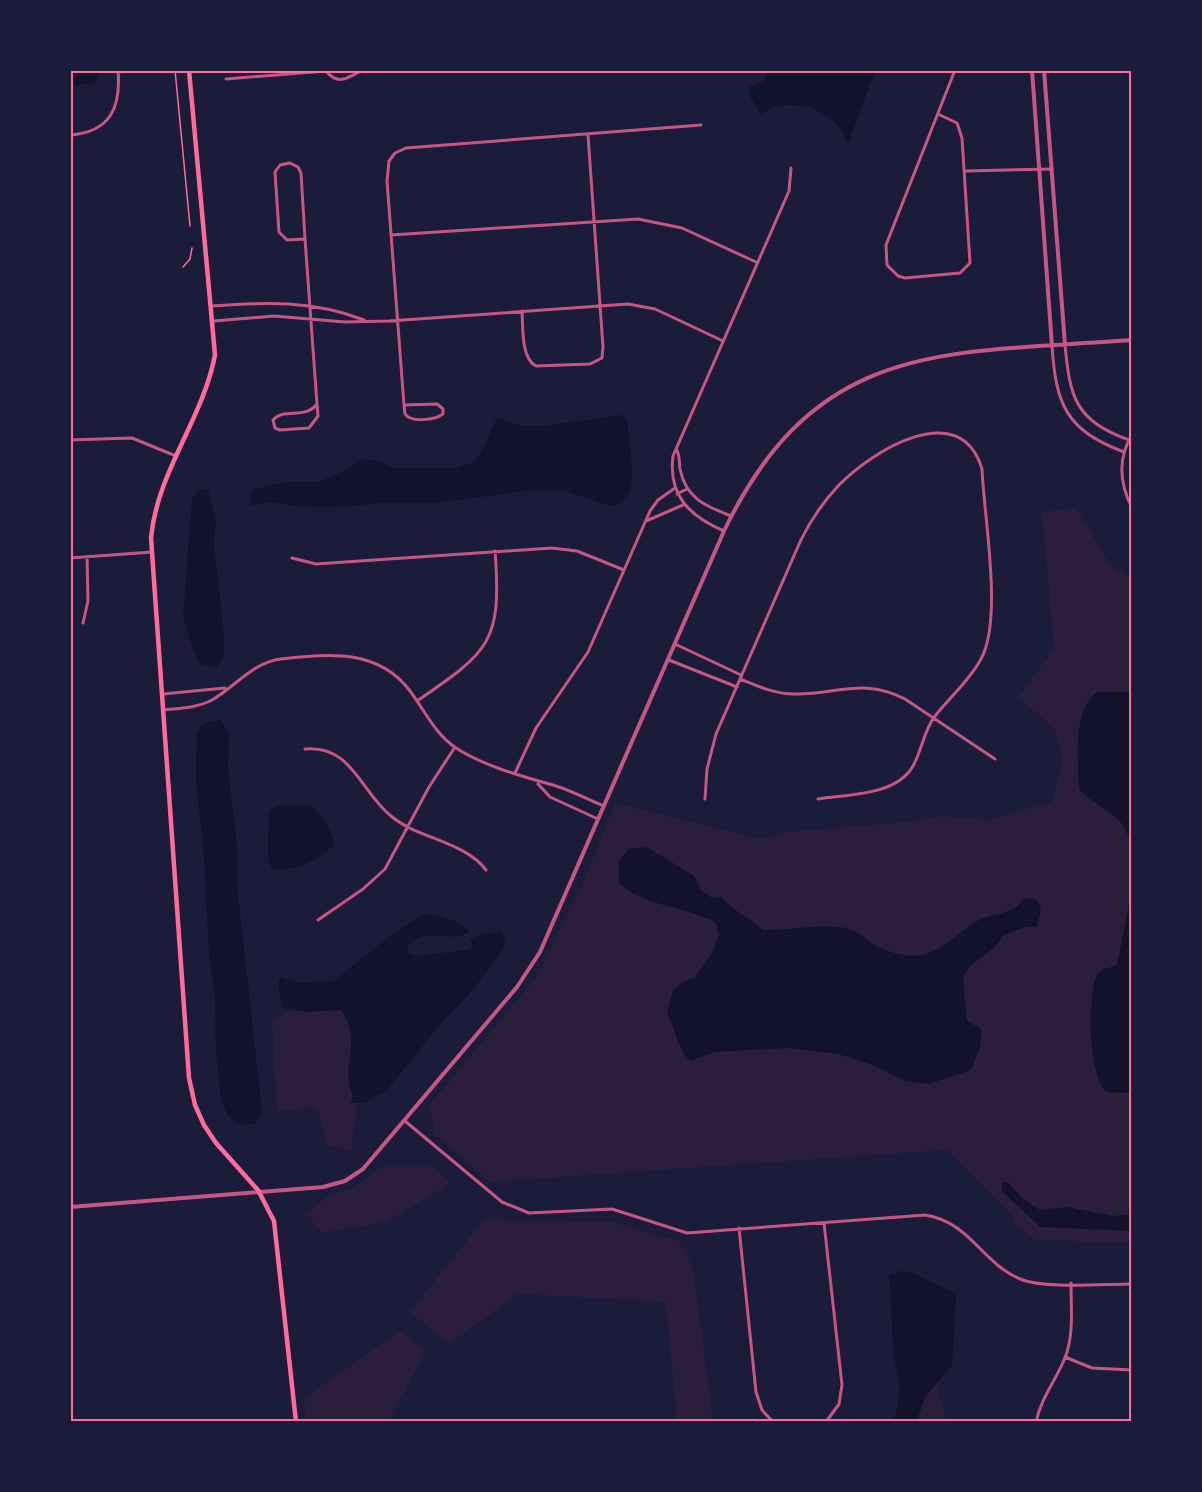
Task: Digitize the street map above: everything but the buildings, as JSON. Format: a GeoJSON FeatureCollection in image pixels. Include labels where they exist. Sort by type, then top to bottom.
{"type":"FeatureCollection","features":[{"type":"Feature","properties":{"kind":"main road"},"geometry":{"type":"LineString","coordinates":[[189,70],[203,241],[214,321],[215,355],[209,380],[154,513],[152,552],[190,1086],[201,1119],[214,1141],[260,1192],[274,1221],[296,1422]]}},
{"type":"Feature","properties":{"kind":"street"},"geometry":{"type":"LineString","coordinates":[[70,135],[89,132],[108,120],[119,90],[118,70]]}},
{"type":"Feature","properties":{"kind":"street"},"geometry":{"type":"LineString","coordinates":[[256,70],[256,77]]}},
{"type":"Feature","properties":{"kind":"street"},"geometry":{"type":"LineString","coordinates":[[226,79],[326,71],[333,79],[343,81],[362,70]]}},
{"type":"Feature","properties":{"kind":"street"},"geometry":{"type":"LineString","coordinates":[[939,115],[957,123],[960,130],[966,171],[971,252],[967,268],[953,274],[905,278],[892,271],[885,259],[886,244],[955,70]]}},
{"type":"Feature","properties":{"kind":"street"},"geometry":{"type":"LineString","coordinates":[[1032,70],[1056,385],[1066,412],[1091,438],[1124,452]]}},
{"type":"Feature","properties":{"kind":"street"},"geometry":{"type":"LineString","coordinates":[[1044,70],[1070,387],[1079,408],[1098,427],[1129,440]]}},
{"type":"Feature","properties":{"kind":"street"},"geometry":{"type":"LineString","coordinates":[[404,405],[437,404],[443,409],[443,414],[437,418],[409,419],[406,417],[404,405],[387,173],[389,161],[395,153],[406,148],[701,125]]}},
{"type":"Feature","properties":{"kind":"street"},"geometry":{"type":"LineString","coordinates":[[522,311],[527,357],[531,364],[536,366],[590,364],[602,358],[588,135]]}},
{"type":"Feature","properties":{"kind":"street"},"geometry":{"type":"LineString","coordinates":[[306,239],[287,240],[279,232],[275,172],[282,164],[293,164],[300,170],[306,239],[310,305],[312,319],[317,404],[317,420],[309,428],[280,430],[273,424],[278,416],[307,413],[317,404]]}},
{"type":"Feature","properties":{"kind":"street"},"geometry":{"type":"LineString","coordinates":[[724,531],[701,521],[683,504],[675,488],[672,468],[676,449],[789,191],[791,168]]}},
{"type":"Feature","properties":{"kind":"street"},"geometry":{"type":"LineString","coordinates":[[966,171],[1052,169]]}},
{"type":"Feature","properties":{"kind":"street"},"geometry":{"type":"LineString","coordinates":[[391,235],[631,219],[669,224],[695,233],[756,262]]}},
{"type":"Feature","properties":{"kind":"street"},"geometry":{"type":"LineString","coordinates":[[212,306],[276,302],[310,305],[364,320]]}},
{"type":"Feature","properties":{"kind":"street"},"geometry":{"type":"LineString","coordinates":[[214,321],[266,316],[345,322],[398,320],[624,304],[648,307],[723,341]]}},
{"type":"Feature","properties":{"kind":"street"},"geometry":{"type":"LineString","coordinates":[[70,1207],[320,1187],[345,1181],[363,1169],[532,965],[553,927],[731,516],[778,443],[816,408],[850,386],[888,369],[923,358],[1131,340]]}},
{"type":"Feature","properties":{"kind":"street"},"geometry":{"type":"LineString","coordinates":[[705,799],[712,745],[804,532],[815,514],[838,486],[873,458],[919,436],[943,433],[965,442],[976,455],[982,469],[992,622],[989,641],[978,664],[934,718],[913,767],[900,781],[881,788],[818,799]]}},
{"type":"Feature","properties":{"kind":"street"},"geometry":{"type":"LineString","coordinates":[[1131,435],[1124,452],[1121,474],[1124,491],[1131,508]]}},
{"type":"Feature","properties":{"kind":"street"},"geometry":{"type":"LineString","coordinates":[[70,441],[132,438],[176,456]]}},
{"type":"Feature","properties":{"kind":"street"},"geometry":{"type":"LineString","coordinates":[[676,449],[687,489],[699,503],[731,516]]}},
{"type":"Feature","properties":{"kind":"street"},"geometry":{"type":"LineString","coordinates":[[515,773],[536,728],[588,652],[646,520],[657,502],[675,488]]}},
{"type":"Feature","properties":{"kind":"street"},"geometry":{"type":"LineString","coordinates":[[678,494],[687,489]]}},
{"type":"Feature","properties":{"kind":"street"},"geometry":{"type":"LineString","coordinates":[[646,520],[683,504]]}},
{"type":"Feature","properties":{"kind":"street"},"geometry":{"type":"LineString","coordinates":[[292,558],[316,564],[495,551],[565,549],[624,570]]}},
{"type":"Feature","properties":{"kind":"street"},"geometry":{"type":"LineString","coordinates":[[417,701],[464,669],[489,637],[498,605],[495,551]]}},
{"type":"Feature","properties":{"kind":"street"},"geometry":{"type":"LineString","coordinates":[[70,558],[152,552]]}},
{"type":"Feature","properties":{"kind":"street"},"geometry":{"type":"LineString","coordinates":[[83,623],[88,596],[87,557]]}},
{"type":"Feature","properties":{"kind":"street"},"geometry":{"type":"LineString","coordinates":[[675,644],[767,690],[789,694],[848,687],[877,688],[901,697],[995,759]]}},
{"type":"Feature","properties":{"kind":"street"},"geometry":{"type":"LineString","coordinates":[[163,710],[199,705],[259,666],[274,660],[343,655],[364,659],[387,669],[403,683],[437,730],[455,747],[537,782],[554,785],[605,806]]}},
{"type":"Feature","properties":{"kind":"street"},"geometry":{"type":"LineString","coordinates":[[669,660],[737,687]]}},
{"type":"Feature","properties":{"kind":"street"},"geometry":{"type":"LineString","coordinates":[[162,694],[227,688]]}},
{"type":"Feature","properties":{"kind":"street"},"geometry":{"type":"LineString","coordinates":[[318,920],[377,877],[390,862],[429,787],[455,747]]}},
{"type":"Feature","properties":{"kind":"street"},"geometry":{"type":"LineString","coordinates":[[305,748],[325,749],[342,758],[379,806],[408,828],[471,855],[486,870]]}},
{"type":"Feature","properties":{"kind":"street"},"geometry":{"type":"LineString","coordinates":[[537,782],[550,797],[599,820]]}},
{"type":"Feature","properties":{"kind":"street"},"geometry":{"type":"LineString","coordinates":[[405,1121],[493,1196],[521,1211],[540,1214],[612,1209],[687,1233],[913,1215],[935,1216],[961,1229],[1003,1267],[1020,1279],[1042,1283],[1131,1284]]}},
{"type":"Feature","properties":{"kind":"street"},"geometry":{"type":"LineString","coordinates":[[824,1223],[842,1385],[839,1404],[826,1422]]}},
{"type":"Feature","properties":{"kind":"street"},"geometry":{"type":"LineString","coordinates":[[738,1228],[756,1392],[762,1410],[773,1422]]}},
{"type":"Feature","properties":{"kind":"street"},"geometry":{"type":"LineString","coordinates":[[1036,1422],[1040,1404],[1065,1357],[1070,1334],[1071,1283]]}},
{"type":"Feature","properties":{"kind":"street"},"geometry":{"type":"LineString","coordinates":[[1065,1357],[1092,1368],[1131,1370]]}},
{"type":"Feature","properties":{"kind":"path"},"geometry":{"type":"LineString","coordinates":[[175,70],[190,226]]}},
{"type":"Feature","properties":{"kind":"path"},"geometry":{"type":"LineString","coordinates":[[183,267],[190,259],[192,248]]}},
{"type":"Feature","properties":{"kind":"shaded area"},"geometry":{"type":"Polygon","coordinates":[[[71,70],[100,71],[94,83],[71,86],[71,70]]]}},
{"type":"Feature","properties":{"kind":"shaded area"},"geometry":{"type":"Polygon","coordinates":[[[770,71],[875,71],[848,144],[834,122],[812,108],[786,105],[761,114],[749,95],[751,90],[748,86],[752,87],[763,81],[770,71]]]}},
{"type":"Feature","properties":{"kind":"shaded area"},"geometry":{"type":"Polygon","coordinates":[[[623,415],[630,438],[631,488],[621,503],[610,506],[563,490],[525,491],[435,503],[307,507],[268,502],[251,506],[250,494],[254,489],[288,482],[319,482],[343,471],[361,459],[380,461],[394,468],[458,468],[473,462],[482,451],[497,418],[522,426],[544,426],[623,415]]]}},
{"type":"Feature","properties":{"kind":"shaded area"},"geometry":{"type":"Polygon","coordinates":[[[201,489],[208,490],[216,521],[214,544],[224,636],[224,655],[217,667],[200,664],[183,617],[192,499],[201,489]]]}},
{"type":"Feature","properties":{"kind":"shaded area"},"geometry":{"type":"Polygon","coordinates":[[[1076,508],[1113,569],[1131,577],[1131,1243],[1036,1240],[1012,1221],[1014,1217],[948,1150],[490,1182],[435,1134],[429,1106],[537,976],[581,888],[615,803],[761,839],[784,832],[904,822],[944,816],[989,820],[1051,802],[1061,768],[1059,741],[1050,724],[1018,698],[1054,648],[1042,512],[1076,508]]]}},
{"type":"Feature","properties":{"kind":"shaded area"},"geometry":{"type":"Polygon","coordinates":[[[1096,692],[1131,692],[1131,847],[1128,835],[1117,819],[1079,789],[1080,725],[1083,712],[1096,692]]]}},
{"type":"Feature","properties":{"kind":"shaded area"},"geometry":{"type":"Polygon","coordinates":[[[221,720],[229,735],[228,766],[237,847],[238,895],[262,1111],[255,1123],[244,1125],[235,1123],[226,1112],[221,1098],[216,1054],[215,994],[209,955],[204,855],[196,779],[197,735],[200,727],[221,720]]]}},
{"type":"Feature","properties":{"kind":"shaded area"},"geometry":{"type":"Polygon","coordinates":[[[309,805],[326,822],[334,845],[306,864],[272,870],[268,856],[269,810],[280,806],[309,805]]]}},
{"type":"Feature","properties":{"kind":"shaded area"},"geometry":{"type":"Polygon","coordinates":[[[647,847],[694,876],[701,890],[712,898],[721,897],[763,930],[825,926],[846,928],[878,947],[904,955],[916,956],[930,952],[981,919],[1015,908],[1025,898],[1036,899],[1041,909],[1037,927],[1025,927],[1003,936],[994,948],[970,966],[963,977],[967,1021],[981,1029],[981,1045],[971,1070],[928,1084],[905,1081],[873,1065],[838,1054],[789,1048],[714,1052],[690,1061],[679,1044],[667,1013],[673,990],[683,982],[695,977],[712,953],[719,935],[715,922],[651,901],[619,883],[619,861],[629,849],[647,847]]]}},
{"type":"Feature","properties":{"kind":"shaded area"},"geometry":{"type":"Polygon","coordinates":[[[1131,894],[1131,1093],[1107,1092],[1096,1071],[1093,1055],[1092,1000],[1097,975],[1117,965],[1131,894]]]}},
{"type":"Feature","properties":{"kind":"shaded area"},"geometry":{"type":"Polygon","coordinates":[[[423,914],[448,918],[469,932],[454,936],[421,937],[408,946],[407,953],[414,956],[469,950],[473,945],[470,939],[482,934],[501,932],[505,938],[503,949],[476,986],[438,1027],[387,1090],[364,1103],[350,1103],[353,1096],[348,1075],[351,1033],[348,1022],[341,1010],[306,1012],[282,1007],[278,983],[280,977],[300,983],[334,981],[392,934],[423,914]]]}},
{"type":"Feature","properties":{"kind":"shaded area"},"geometry":{"type":"Polygon","coordinates":[[[341,1010],[349,1023],[352,1036],[349,1079],[353,1096],[350,1102],[357,1104],[351,1151],[328,1146],[317,1108],[277,1111],[272,1021],[290,1011],[341,1010]]]}},
{"type":"Feature","properties":{"kind":"shaded area"},"geometry":{"type":"Polygon","coordinates":[[[384,1165],[433,1165],[450,1184],[386,1222],[321,1233],[307,1213],[331,1193],[352,1189],[384,1165]]]}},
{"type":"Feature","properties":{"kind":"shaded area"},"geometry":{"type":"Polygon","coordinates":[[[1002,1182],[1008,1182],[1021,1197],[1040,1210],[1068,1207],[1114,1216],[1131,1214],[1131,1231],[1040,1227],[1002,1191],[1002,1182]]]}},
{"type":"Feature","properties":{"kind":"shaded area"},"geometry":{"type":"Polygon","coordinates":[[[484,1219],[613,1222],[679,1241],[693,1268],[713,1421],[677,1421],[666,1302],[518,1294],[449,1344],[410,1312],[484,1219]]]}},
{"type":"Feature","properties":{"kind":"shaded area"},"geometry":{"type":"Polygon","coordinates":[[[900,1271],[913,1273],[956,1294],[952,1365],[925,1397],[916,1421],[894,1421],[900,1391],[894,1356],[889,1276],[900,1271]]]}},
{"type":"Feature","properties":{"kind":"shaded area"},"geometry":{"type":"Polygon","coordinates":[[[400,1331],[426,1351],[388,1421],[306,1421],[304,1398],[400,1331]]]}},
{"type":"Feature","properties":{"kind":"shaded area"},"geometry":{"type":"Polygon","coordinates":[[[939,1380],[938,1392],[947,1421],[918,1422],[925,1397],[939,1380]]]}}]}
